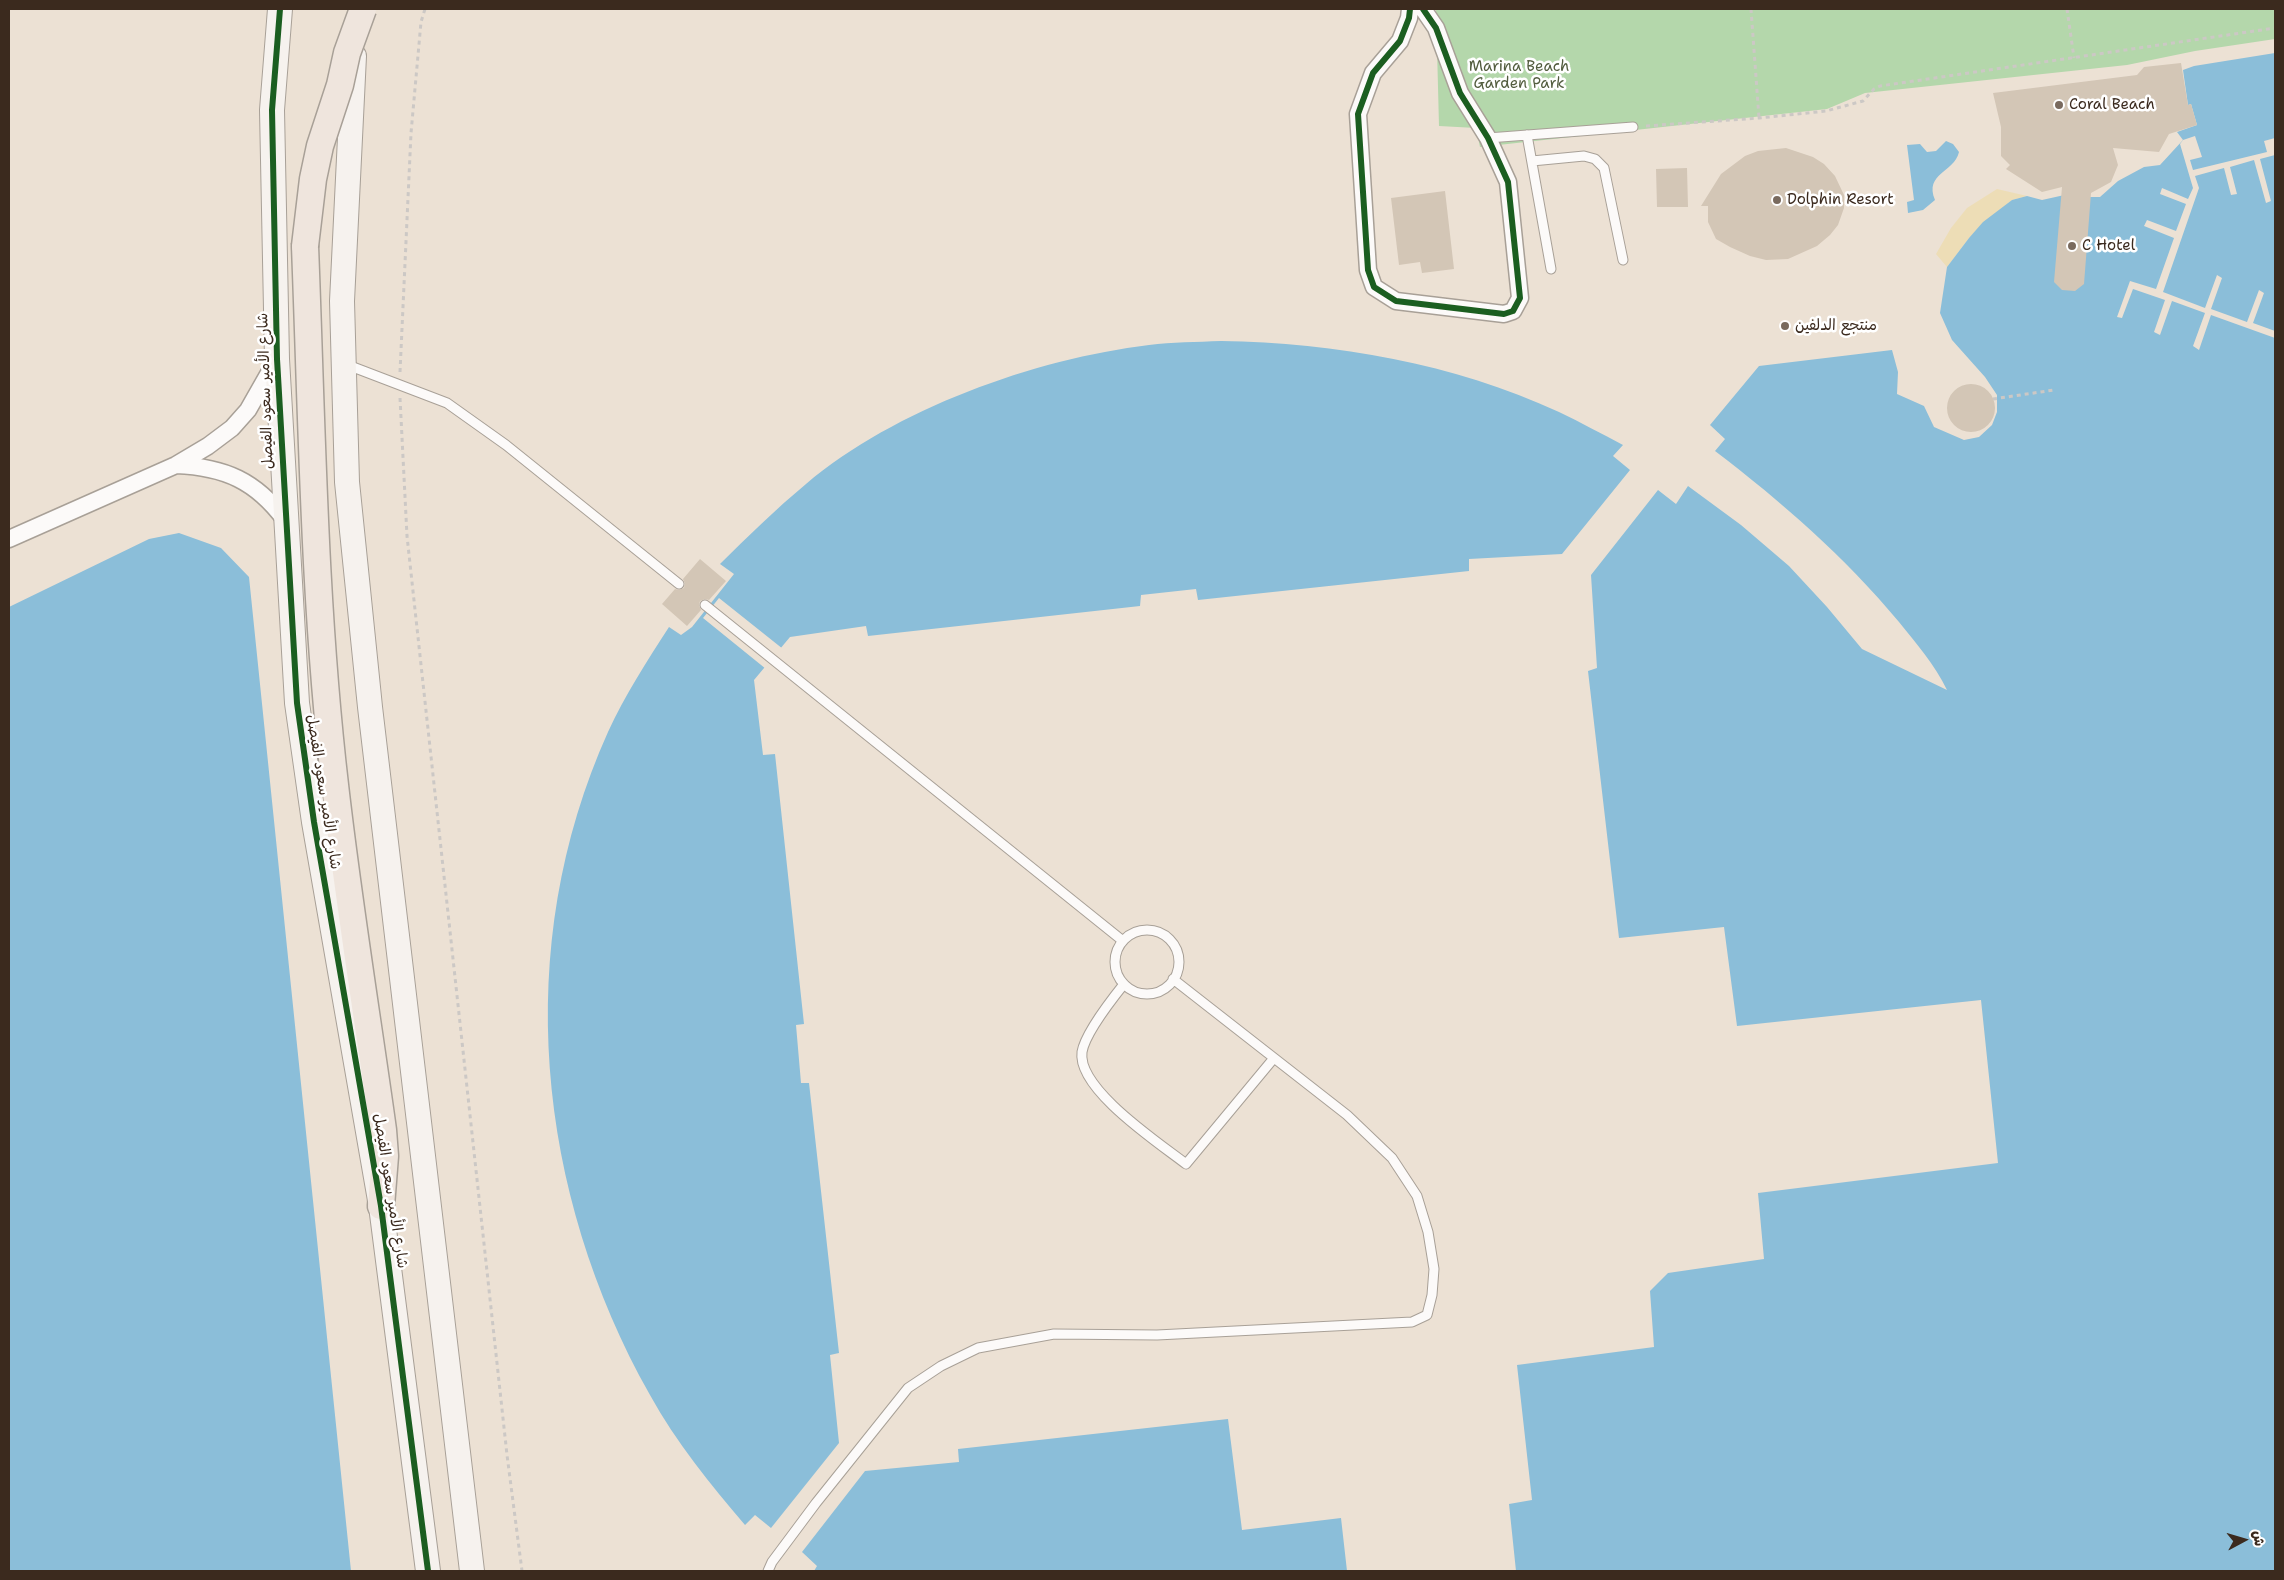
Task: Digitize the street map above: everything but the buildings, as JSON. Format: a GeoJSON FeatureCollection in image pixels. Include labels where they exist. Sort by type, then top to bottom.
{"type":"FeatureCollection","features":[{"type":"Feature","properties":{"kind":"main road"},"geometry":{"type":"LineString","coordinates":[[363,9],[347,53],[340,85],[320,146],[313,179],[306,246],[316,551],[323,660],[335,785],[384,1147],[385,1178],[381,1206]]}},
{"type":"Feature","properties":{"kind":"street","name":"شارع الأمير سعود الفيصل"},"geometry":{"type":"LineString","coordinates":[[280,9],[272,110],[277,359],[292,641],[304,764],[381,1206],[428,1571]]}},
{"type":"Feature","properties":{"kind":"street"},"geometry":{"type":"LineString","coordinates":[[357,9],[342,301],[347,482],[370,708],[472,1571]]}},
{"type":"Feature","properties":{"kind":"street"},"geometry":{"type":"LineString","coordinates":[[1410,9],[1409,18],[1400,40],[1373,73],[1358,114],[1368,270],[1374,286],[1382,294],[1396,301],[1496,314],[1512,311],[1520,298],[1508,182],[1488,138],[1460,94],[1436,28],[1423,9]]}},
{"type":"Feature","properties":{"kind":"street"},"geometry":{"type":"LineString","coordinates":[[9,539],[176,465],[232,428],[248,410],[277,359]]}},
{"type":"Feature","properties":{"kind":"street"},"geometry":{"type":"LineString","coordinates":[[176,465],[203,466],[229,474],[252,486],[272,504],[285,520]]}},
{"type":"Feature","properties":{"kind":"street"},"geometry":{"type":"LineString","coordinates":[[412,1571],[414,1557],[424,1540]]}},
{"type":"Feature","properties":{"kind":"lane"},"geometry":{"type":"LineString","coordinates":[[1488,138],[1633,126]]}},
{"type":"Feature","properties":{"kind":"lane"},"geometry":{"type":"LineString","coordinates":[[1527,134],[1551,269]]}},
{"type":"Feature","properties":{"kind":"lane"},"geometry":{"type":"LineString","coordinates":[[1532,161],[1584,156],[1595,159],[1604,168],[1623,260]]}},
{"type":"Feature","properties":{"kind":"lane"},"geometry":{"type":"LineString","coordinates":[[344,364],[447,403],[506,445],[679,584]]}},
{"type":"Feature","properties":{"kind":"lane"},"geometry":{"type":"LineString","coordinates":[[706,606],[1123,941]]}},
{"type":"Feature","properties":{"kind":"lane"},"geometry":{"type":"LineString","coordinates":[[1145,930],[1156,931],[1165,935],[1173,943],[1178,953],[1179,964],[1173,979],[1162,990],[1152,994],[1132,990],[1124,984],[1118,975],[1115,965],[1116,955],[1123,941],[1135,932],[1145,930]]}},
{"type":"Feature","properties":{"kind":"lane"},"geometry":{"type":"LineString","coordinates":[[768,1571],[772,1562],[816,1502],[908,1388],[941,1366],[978,1348],[1054,1334],[1157,1335],[1226,1332],[1412,1322],[1427,1315],[1432,1295],[1434,1269],[1428,1232],[1418,1196],[1392,1158],[1347,1115],[1173,979]]}},
{"type":"Feature","properties":{"kind":"lane"},"geometry":{"type":"LineString","coordinates":[[1124,984],[1097,1021],[1082,1053],[1088,1077],[1106,1100],[1186,1164],[1274,1058]]}},
{"type":"Feature","properties":{"kind":"path"},"geometry":{"type":"LineString","coordinates":[[425,9],[421,22],[411,133],[400,386],[407,536],[506,1445],[522,1571]]}},
{"type":"Feature","properties":{"kind":"path"},"geometry":{"type":"LineString","coordinates":[[1751,9],[1759,118]]}},
{"type":"Feature","properties":{"kind":"path"},"geometry":{"type":"LineString","coordinates":[[2067,9],[2074,58]]}},
{"type":"Feature","properties":{"kind":"path"},"geometry":{"type":"LineString","coordinates":[[1633,126],[1759,118],[1826,111],[1863,101],[1874,89],[1880,86],[2275,28]]}},
{"type":"Feature","properties":{"kind":"path"},"geometry":{"type":"LineString","coordinates":[[1993,399],[2054,390]]}},
{"type":"Feature","properties":{"kind":"green space","name":"Marina Beach Garden Park"},"geometry":{"type":"Polygon","coordinates":[[[1436,9],[2275,9],[2275,39],[2195,51],[2127,65],[1865,93],[1827,109],[1480,147],[1476,128],[1439,126],[1436,9]]]}},
{"type":"Feature","properties":{"kind":"sand"},"geometry":{"type":"Polygon","coordinates":[[[1997,189],[2027,196],[2012,200],[1969,238],[1947,267],[1936,254],[1951,228],[1967,208],[1997,189]]]}},
{"type":"Feature","properties":{"kind":"water"},"geometry":{"type":"Polygon","coordinates":[[[2275,53],[2275,1571],[1516,1571],[1509,1504],[1532,1500],[1517,1365],[1654,1347],[1650,1291],[1668,1273],[1764,1259],[1758,1193],[1998,1163],[1981,1000],[1737,1026],[1724,927],[1619,938],[1588,671],[1597,668],[1591,575],[1658,490],[1676,504],[1688,486],[1741,525],[1789,566],[1862,649],[1947,690],[1937,672],[1918,646],[1857,575],[1788,510],[1715,451],[1725,439],[1710,425],[1759,366],[1892,350],[1898,372],[1897,394],[1924,406],[1934,427],[1964,440],[1979,437],[1992,425],[1997,412],[1997,395],[1985,377],[1952,340],[1940,313],[1947,267],[1969,238],[1983,222],[2012,200],[2027,196],[2042,200],[2069,194],[2078,197],[2100,197],[2118,181],[2144,167],[2160,165],[2183,140],[2177,132],[2197,125],[2191,104],[2188,105],[2183,70],[2194,66],[2275,53]]]}},
{"type":"Feature","properties":{"kind":"water"},"geometry":{"type":"Polygon","coordinates":[[[1946,141],[1953,144],[1959,152],[1952,165],[1936,178],[1933,184],[1935,200],[1923,210],[1908,213],[1907,202],[1914,200],[1907,145],[1920,144],[1927,152],[1936,151],[1946,141]]]}},
{"type":"Feature","properties":{"kind":"water"},"geometry":{"type":"Polygon","coordinates":[[[1221,341],[1307,346],[1351,351],[1436,369],[1478,381],[1519,395],[1559,412],[1623,445],[1613,456],[1630,470],[1562,554],[1469,559],[1469,571],[1198,600],[1196,589],[1141,595],[1140,606],[868,636],[866,626],[790,637],[754,680],[763,755],[775,754],[804,1024],[796,1025],[801,1083],[809,1083],[839,1353],[830,1355],[839,1443],[771,1528],[755,1515],[745,1525],[694,1462],[660,1412],[611,1317],[582,1236],[561,1153],[550,1068],[549,983],[558,898],[577,814],[608,732],[629,691],[669,627],[681,635],[692,627],[734,574],[720,564],[784,503],[842,457],[881,433],[923,411],[1013,375],[1105,352],[1158,344],[1221,341]]]}},
{"type":"Feature","properties":{"kind":"water"},"geometry":{"type":"Polygon","coordinates":[[[179,533],[221,548],[249,577],[351,1571],[9,1571],[9,607],[149,539],[179,533]]]}},
{"type":"Feature","properties":{"kind":"water"},"geometry":{"type":"Polygon","coordinates":[[[1228,1419],[1242,1530],[1341,1518],[1347,1571],[814,1571],[817,1566],[802,1552],[865,1471],[959,1462],[958,1449],[1228,1419]]]}},
{"type":"Feature","properties":{"kind":"pier"},"geometry":{"type":"Polygon","coordinates":[[[2195,136],[2202,157],[2190,160],[2193,170],[2267,152],[2264,141],[2275,138],[2275,155],[2260,159],[2271,201],[2266,203],[2254,160],[2230,167],[2237,194],[2231,195],[2224,168],[2195,176],[2199,188],[2163,292],[2205,308],[2217,275],[2222,278],[2211,309],[2247,322],[2259,290],[2264,293],[2253,323],[2275,331],[2275,338],[2211,315],[2199,350],[2193,346],[2205,313],[2172,301],[2160,335],[2154,332],[2165,300],[2133,289],[2122,318],[2117,317],[2130,281],[2156,289],[2174,238],[2144,226],[2147,220],[2176,231],[2186,204],[2160,194],[2162,188],[2188,199],[2193,188],[2180,144],[2183,140],[2195,136]]]}},
{"type":"Feature","properties":{"kind":"pier"},"geometry":{"type":"Polygon","coordinates":[[[719,598],[783,649],[766,669],[703,618],[719,598]]]}},
{"type":"Feature","properties":{"kind":"cycle path"},"geometry":{"type":"LineString","coordinates":[[280,9],[272,110],[277,359],[297,703],[314,822],[381,1206],[428,1571]]}},
{"type":"Feature","properties":{"kind":"cycle path"},"geometry":{"type":"LineString","coordinates":[[1410,9],[1409,18],[1400,41],[1373,73],[1358,114],[1368,270],[1374,287],[1396,301],[1504,314],[1513,311],[1520,298],[1508,182],[1488,138],[1460,93],[1436,28],[1423,9]]}},
{"type":"Feature","properties":{"kind":"place","name":"Coral Beach"},"geometry":{"type":"Point","coordinates":[2059,105]}},
{"type":"Feature","properties":{"kind":"place","name":"Dolphin Resort"},"geometry":{"type":"Point","coordinates":[1777,200]}},
{"type":"Feature","properties":{"kind":"place","name":"C Hotel"},"geometry":{"type":"Point","coordinates":[2072,246]}},
{"type":"Feature","properties":{"kind":"place","name":"منتجع الدلفين"},"geometry":{"type":"Point","coordinates":[1785,326]}}]}
